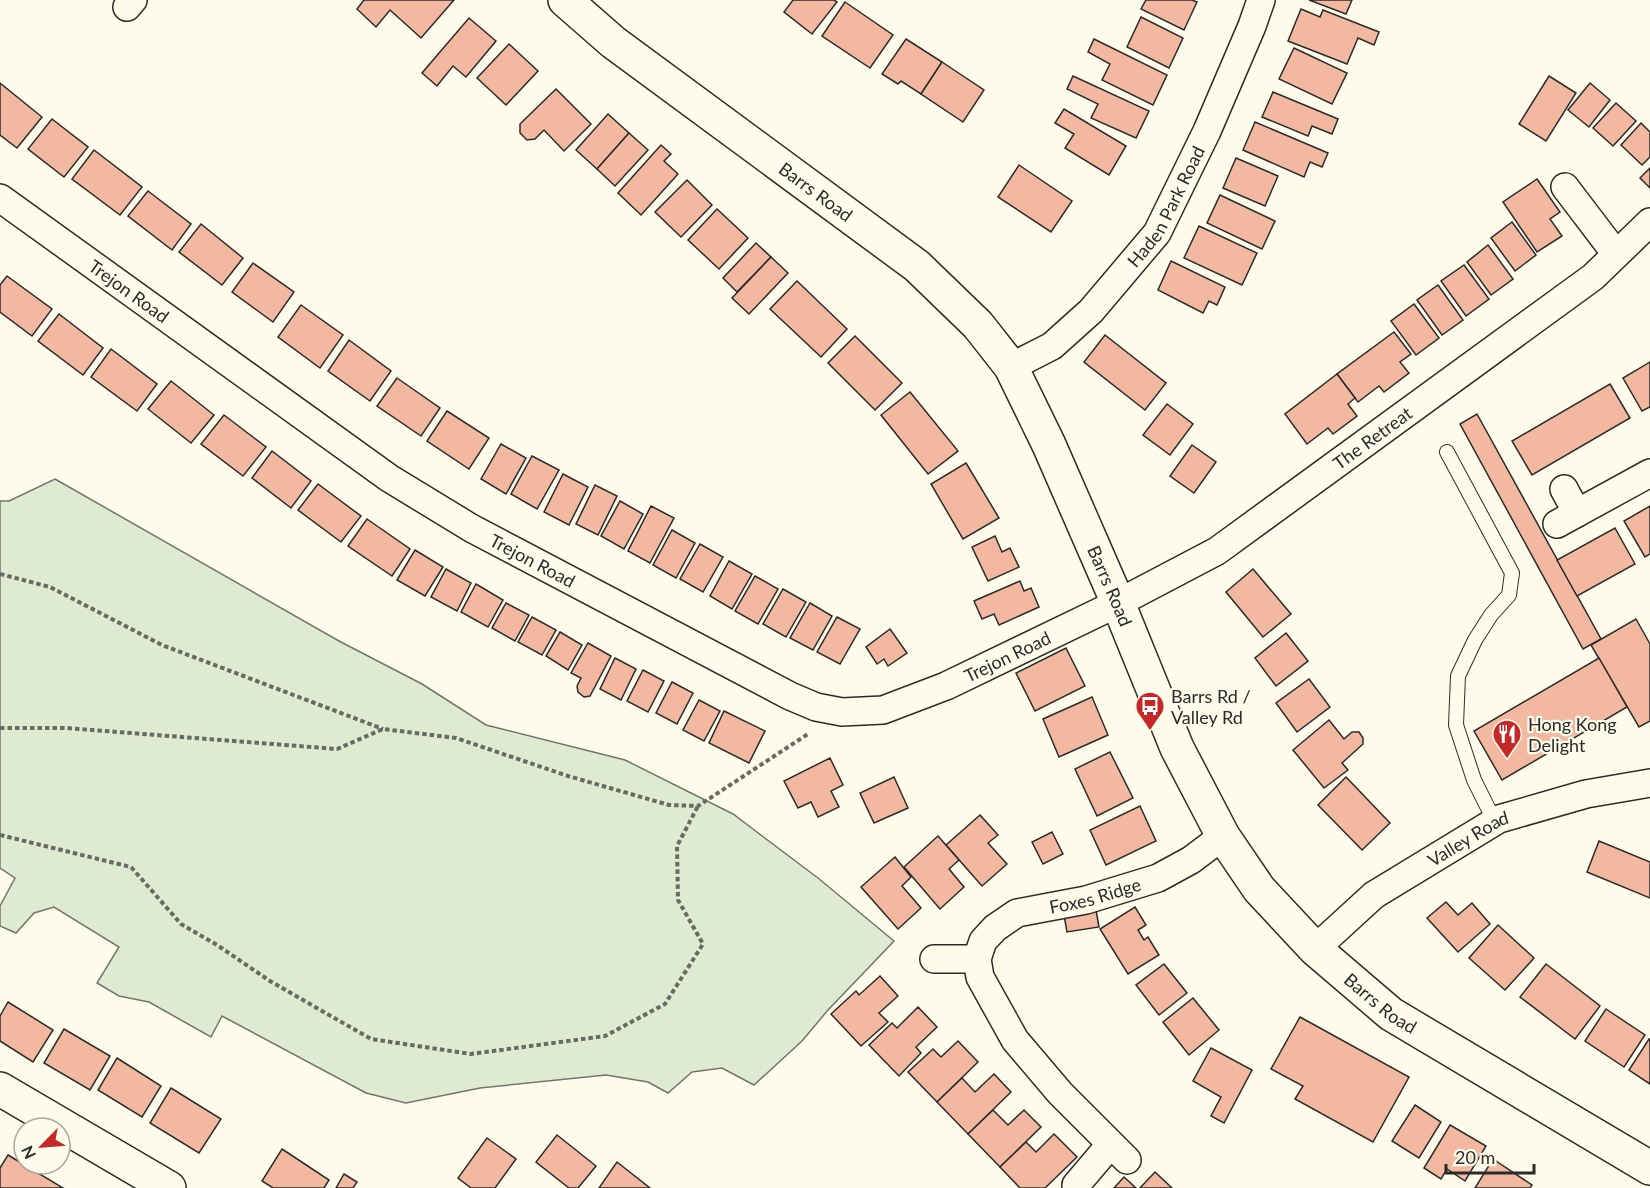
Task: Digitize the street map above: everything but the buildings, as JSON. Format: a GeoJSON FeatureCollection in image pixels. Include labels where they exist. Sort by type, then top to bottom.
{"type":"FeatureCollection","features":[{"type":"Feature","properties":{"kind":"street","name":"Barrs Road"},"geometry":{"type":"LineString","coordinates":[[565,0],[613,42],[917,266],[978,325],[1011,367],[1049,445],[1118,603],[1177,748],[1223,836],[1259,889],[1315,949],[1391,1014],[1650,1168]]}},
{"type":"Feature","properties":{"kind":"street","name":"Haden Park Road"},"geometry":{"type":"LineString","coordinates":[[1011,367],[1052,346],[1091,311],[1157,232],[1207,131],[1261,0]]}},
{"type":"Feature","properties":{"kind":"street"},"geometry":{"type":"LineString","coordinates":[[1565,187],[1616,254]]}},
{"type":"Feature","properties":{"kind":"street","name":"Trejon Road"},"geometry":{"type":"LineString","coordinates":[[0,198],[389,478],[471,528],[790,696],[816,707],[842,712],[884,711],[946,686],[1118,603]]}},
{"type":"Feature","properties":{"kind":"street","name":"The Retreat"},"geometry":{"type":"LineString","coordinates":[[1118,603],[1217,551],[1593,277],[1650,222]]}},
{"type":"Feature","properties":{"kind":"street"},"geometry":{"type":"LineString","coordinates":[[1564,489],[1567,518],[1650,473]]}},
{"type":"Feature","properties":{"kind":"street","name":"Valley Road"},"geometry":{"type":"LineString","coordinates":[[1315,949],[1374,895],[1495,822],[1586,794],[1650,783]]}},
{"type":"Feature","properties":{"kind":"street","name":"Foxes Ridge"},"geometry":{"type":"LineString","coordinates":[[978,959],[983,941],[995,928],[1017,913],[1086,900],[1158,878],[1191,860],[1223,836]]}},
{"type":"Feature","properties":{"kind":"street"},"geometry":{"type":"LineString","coordinates":[[934,959],[978,959],[980,977],[1015,1040],[1060,1093],[1118,1152],[1076,1185]]}},
{"type":"Feature","properties":{"kind":"street"},"geometry":{"type":"LineString","coordinates":[[0,1089],[169,1188]]}},
{"type":"Feature","properties":{"kind":"lane"},"geometry":{"type":"LineString","coordinates":[[1447,452],[1512,573],[1509,595],[1491,615],[1475,640],[1458,676],[1456,725],[1474,780],[1495,822]]}},
{"type":"Feature","properties":{"kind":"path"},"geometry":{"type":"LineString","coordinates":[[0,574],[50,587],[162,645],[383,729],[456,738],[568,776],[669,805],[698,806]]}},
{"type":"Feature","properties":{"kind":"path"},"geometry":{"type":"LineString","coordinates":[[0,835],[131,867],[181,924],[270,981],[371,1039],[471,1054],[605,1036],[665,1004],[703,944],[678,900],[677,846],[698,806],[842,712]]}},
{"type":"Feature","properties":{"kind":"path"},"geometry":{"type":"LineString","coordinates":[[0,728],[66,728],[337,749],[383,729]]}},
{"type":"Feature","properties":{"kind":"green space"},"geometry":{"type":"Polygon","coordinates":[[[55,479],[339,641],[422,684],[486,725],[625,760],[733,814],[818,878],[894,941],[828,1010],[802,1041],[754,1085],[722,1068],[692,1072],[668,1093],[648,1082],[606,1075],[480,1088],[406,1103],[366,1093],[222,1016],[211,1037],[149,1002],[119,996],[97,983],[119,947],[54,907],[34,913],[16,933],[0,926],[0,906],[15,878],[0,868],[0,501],[9,501],[55,479]]]}},
{"type":"Feature","properties":{"kind":"place","name":"Barrs Rd / Valley Rd"},"geometry":{"type":"Point","coordinates":[1150,732]}},
{"type":"Feature","properties":{"kind":"place","name":"Hong Kong Delight"},"geometry":{"type":"Point","coordinates":[1507,760]}}]}
